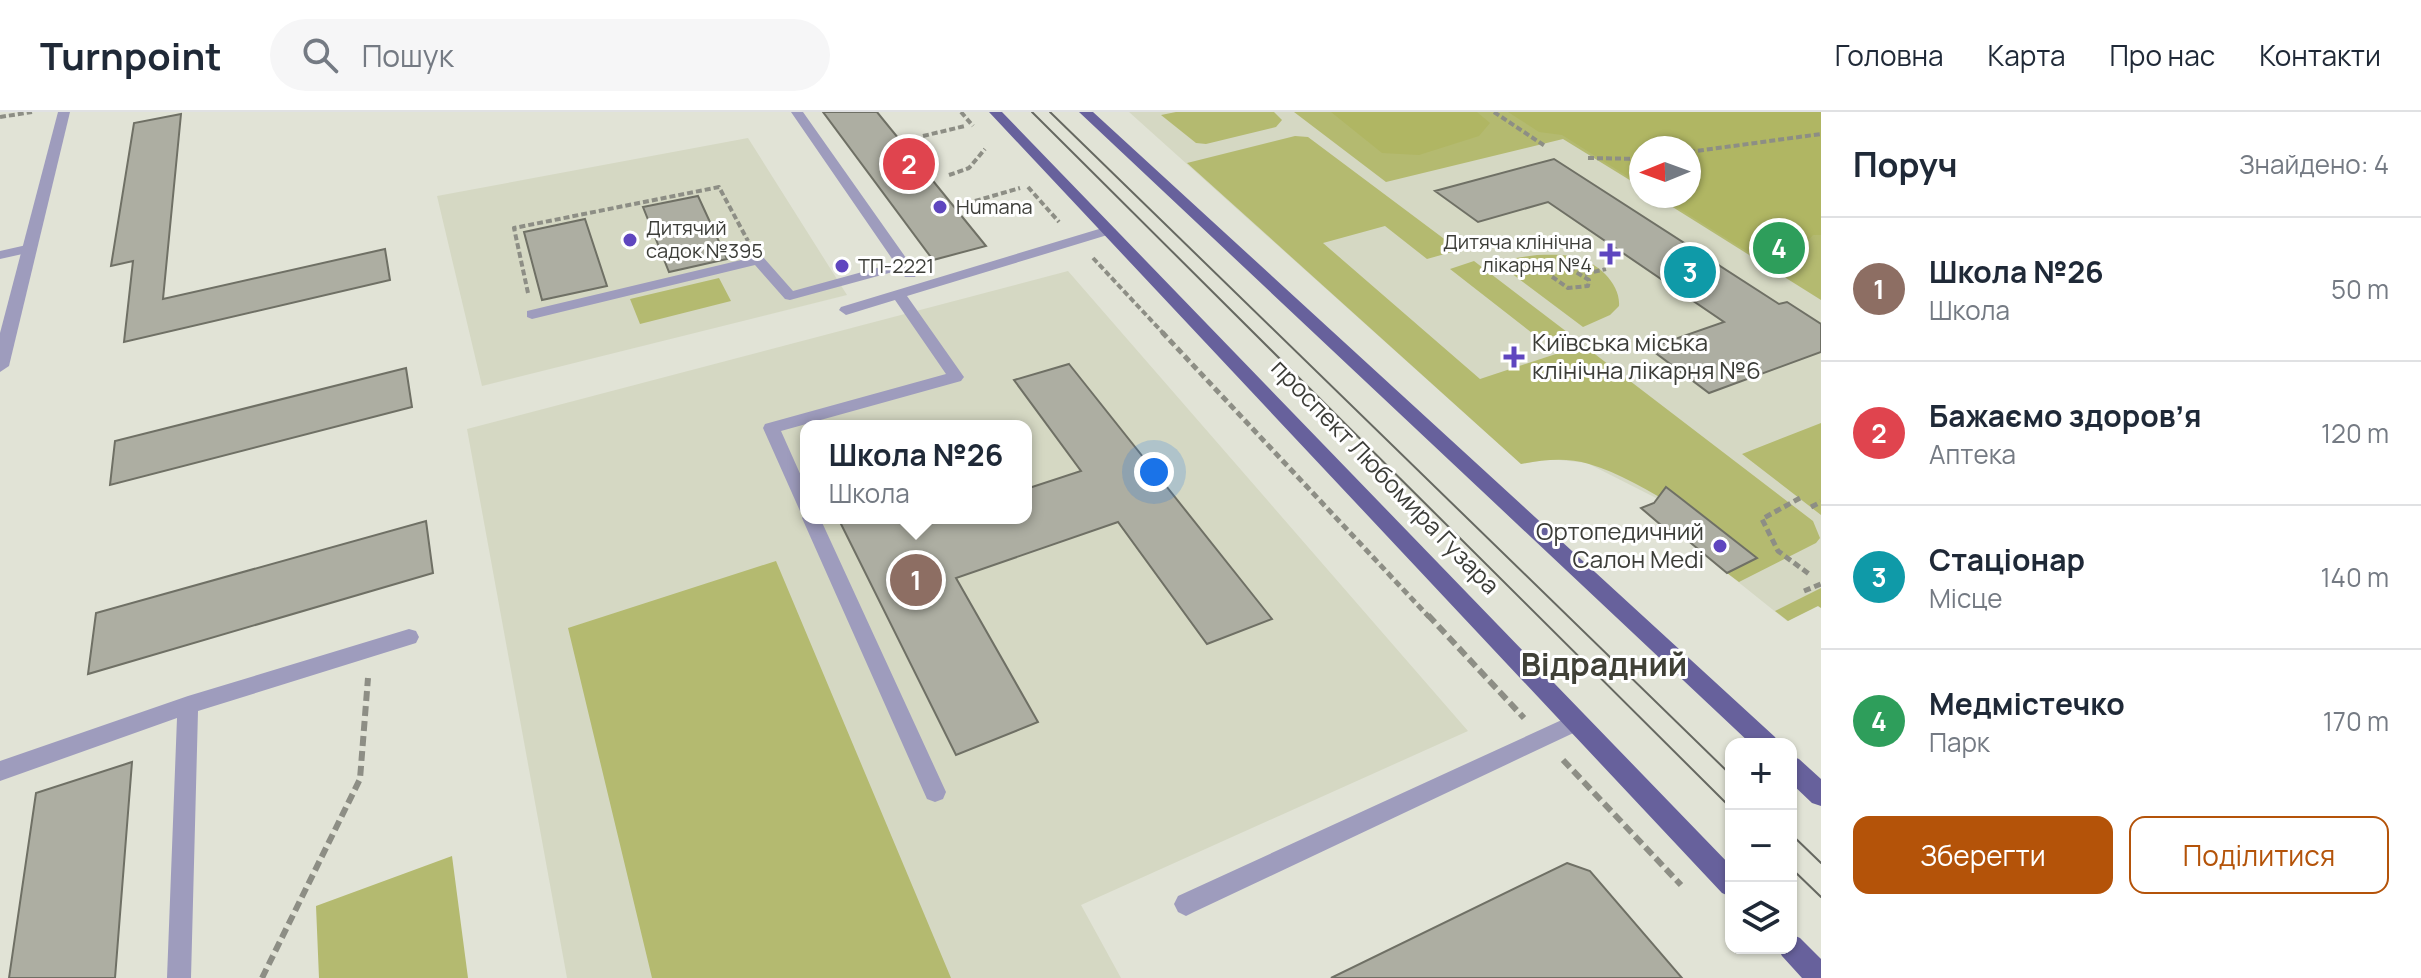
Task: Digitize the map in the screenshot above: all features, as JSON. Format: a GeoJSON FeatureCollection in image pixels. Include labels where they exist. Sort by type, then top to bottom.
{"type":"FeatureCollection","features":[{"type":"Feature","properties":{"kind":"main road","name":"проспект Любомира Гузара"},"geometry":{"type":"LineString","coordinates":[[995,112],[1729,882]]}},
{"type":"Feature","properties":{"kind":"main road"},"geometry":{"type":"LineString","coordinates":[[1085,112],[1761,738]]}},
{"type":"Feature","properties":{"kind":"main road"},"geometry":{"type":"LineString","coordinates":[[1797,773],[1821,795]]}},
{"type":"Feature","properties":{"kind":"main road"},"geometry":{"type":"LineString","coordinates":[[1797,953],[1820,978]]}},
{"type":"Feature","properties":{"kind":"street"},"geometry":{"type":"LineString","coordinates":[[0,366],[64,112]]}},
{"type":"Feature","properties":{"kind":"lane"},"geometry":{"type":"LineString","coordinates":[[797,112],[917,286]]}},
{"type":"Feature","properties":{"kind":"lane"},"geometry":{"type":"LineString","coordinates":[[846,310],[1109,230]]}},
{"type":"Feature","properties":{"kind":"lane"},"geometry":{"type":"LineString","coordinates":[[0,255],[31,248]]}},
{"type":"Feature","properties":{"kind":"lane"},"geometry":{"type":"LineString","coordinates":[[532,314],[758,260],[790,296],[904,265]]}},
{"type":"Feature","properties":{"kind":"lane"},"geometry":{"type":"LineString","coordinates":[[800,493],[771,428],[956,377],[897,293]]}},
{"type":"Feature","properties":{"kind":"lane"},"geometry":{"type":"LineString","coordinates":[[814,524],[935,792]]}},
{"type":"Feature","properties":{"kind":"lane"},"geometry":{"type":"LineString","coordinates":[[0,771],[188,705],[409,637]]}},
{"type":"Feature","properties":{"kind":"lane"},"geometry":{"type":"LineString","coordinates":[[179,978],[188,705]]}},
{"type":"Feature","properties":{"kind":"lane"},"geometry":{"type":"LineString","coordinates":[[1186,904],[1577,722]]}},
{"type":"Feature","properties":{"kind":"path"},"geometry":{"type":"LineString","coordinates":[[0,117],[32,112]]}},
{"type":"Feature","properties":{"kind":"path"},"geometry":{"type":"LineString","coordinates":[[961,112],[992,147]]}},
{"type":"Feature","properties":{"kind":"path"},"geometry":{"type":"LineString","coordinates":[[1494,112],[1545,146]]}},
{"type":"Feature","properties":{"kind":"path"},"geometry":{"type":"LineString","coordinates":[[923,136],[965,126]]}},
{"type":"Feature","properties":{"kind":"path"},"geometry":{"type":"LineString","coordinates":[[1701,150],[1821,134]]}},
{"type":"Feature","properties":{"kind":"path"},"geometry":{"type":"LineString","coordinates":[[949,175],[969,168],[985,149]]}},
{"type":"Feature","properties":{"kind":"path"},"geometry":{"type":"LineString","coordinates":[[1588,158],[1629,159]]}},
{"type":"Feature","properties":{"kind":"path"},"geometry":{"type":"LineString","coordinates":[[975,201],[1022,185],[1681,885]]}},
{"type":"Feature","properties":{"kind":"path"},"geometry":{"type":"LineString","coordinates":[[532,314],[514,228],[719,187],[758,260]]}},
{"type":"Feature","properties":{"kind":"path"},"geometry":{"type":"LineString","coordinates":[[1584,274],[1589,284],[1577,289],[1557,283],[1551,276],[1554,269],[1561,267],[1584,274],[1606,269]]}},
{"type":"Feature","properties":{"kind":"path"},"geometry":{"type":"LineString","coordinates":[[1800,498],[1762,519],[1778,551],[1809,574]]}},
{"type":"Feature","properties":{"kind":"path"},"geometry":{"type":"LineString","coordinates":[[1811,507],[1821,502]]}},
{"type":"Feature","properties":{"kind":"path"},"geometry":{"type":"LineString","coordinates":[[1804,591],[1821,584]]}},
{"type":"Feature","properties":{"kind":"path"},"geometry":{"type":"LineString","coordinates":[[262,978],[360,779],[371,649]]}},
{"type":"Feature","properties":{"kind":"shaded area","name":"Київська міська клінічна лікарня №6"},"geometry":{"type":"Polygon","coordinates":[[[1129,112],[1821,112],[1821,608],[1818,606],[1787,621],[1727,573],[1756,558],[1660,500],[1587,463],[1550,459],[1521,464],[1129,112]]]}},
{"type":"Feature","properties":{"kind":"shaded area","name":"Дитячий садок №395"},"geometry":{"type":"Polygon","coordinates":[[[748,138],[847,295],[482,386],[437,196],[748,138]]]}},
{"type":"Feature","properties":{"kind":"shaded area"},"geometry":{"type":"Polygon","coordinates":[[[1068,271],[1468,731],[1081,905],[1121,978],[567,978],[467,429],[1068,271]]]}},
{"type":"Feature","properties":{"kind":"green space"},"geometry":{"type":"Polygon","coordinates":[[[1176,112],[1274,112],[1282,120],[1276,127],[1206,144],[1196,143],[1161,115],[1176,112]]]}},
{"type":"Feature","properties":{"kind":"green space"},"geometry":{"type":"Polygon","coordinates":[[[1294,112],[1821,112],[1821,300],[1674,208],[1701,208],[1701,136],[1629,136],[1629,180],[1563,139],[1386,182],[1294,112]]]}},
{"type":"Feature","properties":{"kind":"green space"},"geometry":{"type":"Polygon","coordinates":[[[1331,112],[1477,112],[1490,123],[1479,136],[1419,155],[1382,153],[1331,112]]]}},
{"type":"Feature","properties":{"kind":"green space"},"geometry":{"type":"Polygon","coordinates":[[[1508,112],[1821,112],[1821,235],[1813,235],[1794,257],[1748,252],[1678,208],[1701,208],[1701,136],[1629,136],[1629,177],[1562,135],[1539,132],[1508,112]]]}},
{"type":"Feature","properties":{"kind":"green space"},"geometry":{"type":"Polygon","coordinates":[[[1295,136],[1308,137],[1459,250],[1427,259],[1385,226],[1323,243],[1480,379],[1583,345],[1813,521],[1820,538],[1816,543],[1739,582],[1727,573],[1756,558],[1630,481],[1572,460],[1521,464],[1187,163],[1295,136]]]}},
{"type":"Feature","properties":{"kind":"green space"},"geometry":{"type":"Polygon","coordinates":[[[1537,255],[1571,256],[1592,264],[1612,282],[1619,306],[1610,315],[1583,327],[1495,261],[1537,255]]]}},
{"type":"Feature","properties":{"kind":"green space"},"geometry":{"type":"Polygon","coordinates":[[[1474,261],[1567,332],[1541,340],[1450,269],[1474,261]]]}},
{"type":"Feature","properties":{"kind":"green space"},"geometry":{"type":"Polygon","coordinates":[[[719,278],[731,301],[640,324],[630,299],[719,278]]]}},
{"type":"Feature","properties":{"kind":"green space"},"geometry":{"type":"Polygon","coordinates":[[[1821,423],[1821,515],[1742,454],[1821,423]]]}},
{"type":"Feature","properties":{"kind":"green space"},"geometry":{"type":"Polygon","coordinates":[[[776,561],[951,978],[652,978],[568,628],[776,561]]]}},
{"type":"Feature","properties":{"kind":"green space"},"geometry":{"type":"Polygon","coordinates":[[[1821,588],[1821,608],[1818,606],[1788,621],[1775,611],[1821,588]]]}},
{"type":"Feature","properties":{"kind":"green space"},"geometry":{"type":"Polygon","coordinates":[[[452,856],[468,978],[319,978],[316,906],[452,856]]]}},
{"type":"Feature","properties":{"kind":"building"},"geometry":{"type":"Polygon","coordinates":[[[823,112],[877,112],[986,246],[933,260],[823,112]]]}},
{"type":"Feature","properties":{"kind":"building"},"geometry":{"type":"Polygon","coordinates":[[[181,114],[163,299],[385,249],[390,280],[124,342],[133,261],[111,266],[134,123],[181,114]]]}},
{"type":"Feature","properties":{"kind":"building"},"geometry":{"type":"Polygon","coordinates":[[[1554,159],[1779,304],[1787,302],[1821,324],[1821,352],[1709,393],[1649,348],[1724,322],[1548,202],[1478,222],[1435,191],[1554,159]]]}},
{"type":"Feature","properties":{"kind":"building"},"geometry":{"type":"Polygon","coordinates":[[[698,196],[727,259],[669,272],[643,207],[698,196]]]}},
{"type":"Feature","properties":{"kind":"building"},"geometry":{"type":"Polygon","coordinates":[[[585,219],[607,286],[542,300],[524,232],[585,219]]]}},
{"type":"Feature","properties":{"kind":"building"},"geometry":{"type":"Polygon","coordinates":[[[1069,364],[1272,619],[1207,644],[1118,522],[956,578],[1038,722],[956,755],[841,524],[1032,524],[1032,487],[1081,471],[1014,380],[1069,364]]]}},
{"type":"Feature","properties":{"kind":"building"},"geometry":{"type":"Polygon","coordinates":[[[406,368],[412,407],[110,485],[115,441],[406,368]]]}},
{"type":"Feature","properties":{"kind":"building"},"geometry":{"type":"Polygon","coordinates":[[[1666,487],[1757,558],[1727,573],[1674,529],[1668,531],[1641,508],[1654,503],[1666,487]]]}},
{"type":"Feature","properties":{"kind":"building"},"geometry":{"type":"Polygon","coordinates":[[[426,521],[433,573],[88,674],[96,613],[426,521]]]}},
{"type":"Feature","properties":{"kind":"building"},"geometry":{"type":"Polygon","coordinates":[[[132,762],[115,978],[9,978],[36,793],[132,762]]]}},
{"type":"Feature","properties":{"kind":"building"},"geometry":{"type":"Polygon","coordinates":[[[1567,863],[1590,871],[1682,978],[1331,978],[1567,863]]]}},
{"type":"Feature","properties":{"kind":"tram line"},"geometry":{"type":"LineString","coordinates":[[1032,112],[1725,802]]}},
{"type":"Feature","properties":{"kind":"tram line"},"geometry":{"type":"LineString","coordinates":[[1050,112],[1725,769]]}},
{"type":"Feature","properties":{"kind":"tram line"},"geometry":{"type":"LineString","coordinates":[[1797,840],[1821,863]]}},
{"type":"Feature","properties":{"kind":"tram line"},"geometry":{"type":"LineString","coordinates":[[1797,874],[1821,897]]}},
{"type":"Feature","properties":{"kind":"place","name":"Бажаємо здоровʼя"},"geometry":{"type":"Point","coordinates":[909,164]}},
{"type":"Feature","properties":{"kind":"place","name":"Humana"},"geometry":{"type":"Point","coordinates":[940,207]}},
{"type":"Feature","properties":{"kind":"place","name":"Дитячий садок №395"},"geometry":{"type":"Point","coordinates":[630,240]}},
{"type":"Feature","properties":{"kind":"place","name":"Медмістечко"},"geometry":{"type":"Point","coordinates":[1779,248]}},
{"type":"Feature","properties":{"kind":"place","name":"Дитяча клінічна лікарня №4"},"geometry":{"type":"Point","coordinates":[1610,254]}},
{"type":"Feature","properties":{"kind":"place","name":"ТП-2221"},"geometry":{"type":"Point","coordinates":[842,266]}},
{"type":"Feature","properties":{"kind":"place","name":"Стаціонар"},"geometry":{"type":"Point","coordinates":[1690,272]}},
{"type":"Feature","properties":{"kind":"place","name":"Київська міська клінічна лікарня №6"},"geometry":{"type":"Point","coordinates":[1514,357]}},
{"type":"Feature","properties":{"kind":"place","name":"Ортопедичний Салон Medi"},"geometry":{"type":"Point","coordinates":[1720,546]}},
{"type":"Feature","properties":{"kind":"place","name":"Школа №26"},"geometry":{"type":"Point","coordinates":[916,580]}},
{"type":"Feature","properties":{"kind":"district","name":"Відрадний"},"geometry":{"type":"Point","coordinates":[1604,665]}}]}
